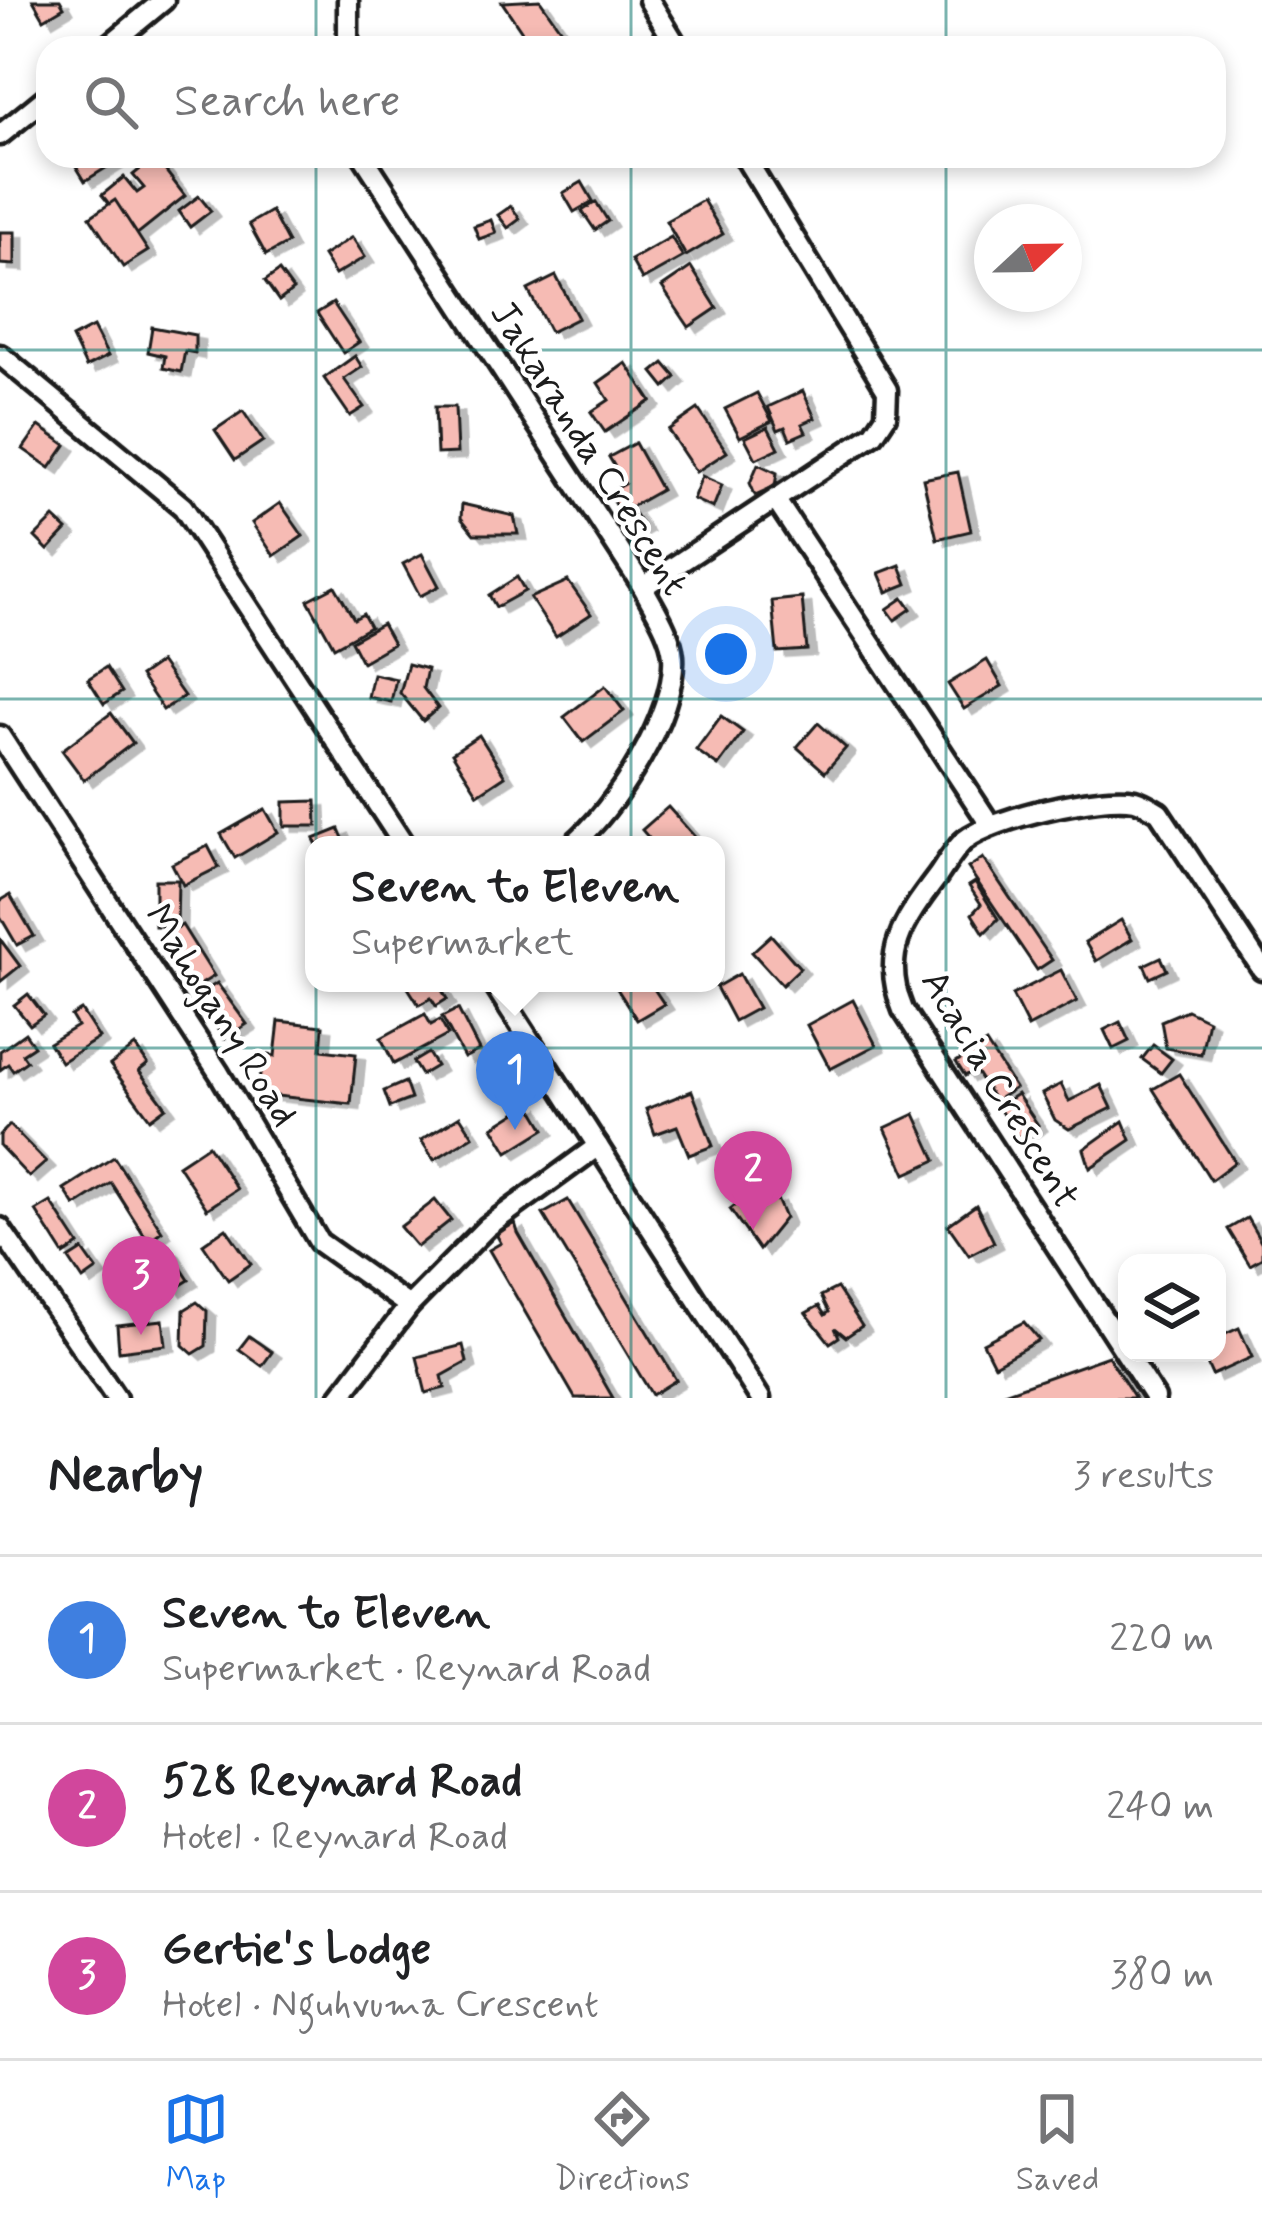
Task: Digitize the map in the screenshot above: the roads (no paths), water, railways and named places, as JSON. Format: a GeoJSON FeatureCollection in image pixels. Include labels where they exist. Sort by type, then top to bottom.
{"type":"FeatureCollection","features":[{"type":"Feature","properties":{"kind":"street"},"geometry":{"type":"LineString","coordinates":[[120,36],[164,0]]}},
{"type":"Feature","properties":{"kind":"street"},"geometry":{"type":"LineString","coordinates":[[348,0],[348,36]]}},
{"type":"Feature","properties":{"kind":"street"},"geometry":{"type":"LineString","coordinates":[[649,0],[671,36]]}},
{"type":"Feature","properties":{"kind":"street"},"geometry":{"type":"LineString","coordinates":[[0,135],[36,106]]}},
{"type":"Feature","properties":{"kind":"street","name":"Jakaranda Crescent"},"geometry":{"type":"LineString","coordinates":[[371,168],[643,587],[673,652],[663,710],[629,777],[580,836]]}},
{"type":"Feature","properties":{"kind":"street"},"geometry":{"type":"LineString","coordinates":[[643,587],[874,434],[886,416],[887,390],[751,168]]}},
{"type":"Feature","properties":{"kind":"street"},"geometry":{"type":"LineString","coordinates":[[0,355],[183,507],[398,836]]}},
{"type":"Feature","properties":{"kind":"street"},"geometry":{"type":"LineString","coordinates":[[777,502],[991,826]]}},
{"type":"Feature","properties":{"kind":"street","name":"Mahogany Road"},"geometry":{"type":"LineString","coordinates":[[0,736],[219,1072],[319,1241],[409,1306]]}},
{"type":"Feature","properties":{"kind":"street","name":"Acacia Crescent"},"geometry":{"type":"LineString","coordinates":[[1155,1398],[903,1010],[892,983],[891,952],[900,926],[963,841],[991,826],[1115,799],[1138,800],[1160,812],[1262,969]]}},
{"type":"Feature","properties":{"kind":"street"},"geometry":{"type":"LineString","coordinates":[[499,992],[760,1398]]}},
{"type":"Feature","properties":{"kind":"street"},"geometry":{"type":"LineString","coordinates":[[339,1398],[409,1306],[487,1227],[598,1147]]}},
{"type":"Feature","properties":{"kind":"street"},"geometry":{"type":"LineString","coordinates":[[0,1228],[116,1398]]}},
{"type":"Feature","properties":{"kind":"place","name":"Seven to Eleven"},"geometry":{"type":"Point","coordinates":[515,1130]}},
{"type":"Feature","properties":{"kind":"place","name":"528 Reynard Road"},"geometry":{"type":"Point","coordinates":[753,1230]}},
{"type":"Feature","properties":{"kind":"place","name":"Gertie's Lodge"},"geometry":{"type":"Point","coordinates":[141,1335]}}]}
